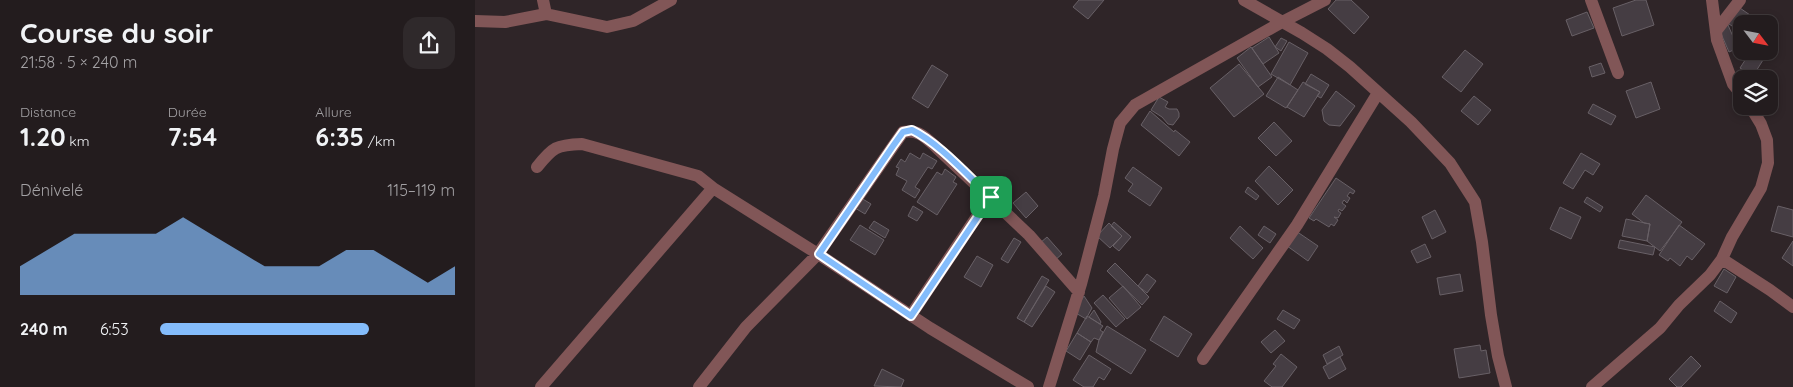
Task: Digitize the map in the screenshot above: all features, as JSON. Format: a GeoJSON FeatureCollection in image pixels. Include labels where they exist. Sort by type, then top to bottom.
{"type":"FeatureCollection","features":[{"type":"Feature","properties":{"kind":"street"},"geometry":{"type":"LineString","coordinates":[[543,0],[546,14]]}},
{"type":"Feature","properties":{"kind":"street"},"geometry":{"type":"LineString","coordinates":[[475,21],[505,22],[546,14],[607,27],[633,21],[671,0]]}},
{"type":"Feature","properties":{"kind":"street"},"geometry":{"type":"LineString","coordinates":[[1244,0],[1327,49],[1411,122],[1450,163],[1475,202],[1493,331],[1506,387]]}},
{"type":"Feature","properties":{"kind":"street"},"geometry":{"type":"LineString","coordinates":[[1049,387],[1079,292],[1104,196],[1120,123],[1135,105],[1282,22],[1325,0]]}},
{"type":"Feature","properties":{"kind":"street"},"geometry":{"type":"LineString","coordinates":[[1591,0],[1618,73]]}},
{"type":"Feature","properties":{"kind":"street"},"geometry":{"type":"LineString","coordinates":[[1712,0],[1717,40],[1733,84]]}},
{"type":"Feature","properties":{"kind":"street"},"geometry":{"type":"LineString","coordinates":[[1717,31],[1740,0]]}},
{"type":"Feature","properties":{"kind":"street"},"geometry":{"type":"LineString","coordinates":[[1203,359],[1297,225],[1378,93]]}},
{"type":"Feature","properties":{"kind":"street"},"geometry":{"type":"LineString","coordinates":[[1592,387],[1660,328],[1722,260],[1731,237],[1761,188],[1768,163],[1767,140],[1756,115]]}},
{"type":"Feature","properties":{"kind":"street"},"geometry":{"type":"LineString","coordinates":[[699,387],[746,327],[819,254],[903,132],[912,130],[922,135],[991,197],[1029,235],[1079,292]]}},
{"type":"Feature","properties":{"kind":"street"},"geometry":{"type":"LineString","coordinates":[[537,167],[551,150],[565,145],[582,144],[698,176],[713,188],[819,254],[911,316],[1028,387]]}},
{"type":"Feature","properties":{"kind":"street"},"geometry":{"type":"LineString","coordinates":[[541,387],[713,188]]}},
{"type":"Feature","properties":{"kind":"street"},"geometry":{"type":"LineString","coordinates":[[911,316],[991,197]]}},
{"type":"Feature","properties":{"kind":"street"},"geometry":{"type":"LineString","coordinates":[[1722,260],[1793,306]]}},
{"type":"Feature","properties":{"kind":"building"},"geometry":{"type":"Polygon","coordinates":[[[1079,0],[1104,0],[1088,19],[1073,7],[1079,0]]]}},
{"type":"Feature","properties":{"kind":"building"},"geometry":{"type":"Polygon","coordinates":[[[1336,0],[1351,0],[1369,17],[1354,34],[1328,9],[1336,0]]]}},
{"type":"Feature","properties":{"kind":"building"},"geometry":{"type":"Polygon","coordinates":[[[1636,0],[1646,0],[1654,25],[1622,36],[1613,8],[1636,0]]]}},
{"type":"Feature","properties":{"kind":"building"},"geometry":{"type":"Polygon","coordinates":[[[1737,6],[1750,15],[1733,15],[1733,27],[1726,22],[1737,6]]]}},
{"type":"Feature","properties":{"kind":"building"},"geometry":{"type":"Polygon","coordinates":[[[1587,12],[1594,28],[1572,36],[1566,20],[1587,12]]]}},
{"type":"Feature","properties":{"kind":"building"},"geometry":{"type":"Polygon","coordinates":[[[1728,25],[1733,36],[1733,50],[1729,52],[1719,29],[1728,25]]]}},
{"type":"Feature","properties":{"kind":"building"},"geometry":{"type":"Polygon","coordinates":[[[1269,37],[1279,53],[1263,64],[1252,48],[1269,37]]]}},
{"type":"Feature","properties":{"kind":"building"},"geometry":{"type":"Polygon","coordinates":[[[1281,38],[1287,41],[1281,51],[1275,47],[1281,38]]]}},
{"type":"Feature","properties":{"kind":"building"},"geometry":{"type":"Polygon","coordinates":[[[1289,42],[1308,53],[1290,85],[1271,74],[1289,42]]]}},
{"type":"Feature","properties":{"kind":"building"},"geometry":{"type":"Polygon","coordinates":[[[1251,47],[1272,77],[1258,87],[1237,58],[1251,47]]]}},
{"type":"Feature","properties":{"kind":"building"},"geometry":{"type":"Polygon","coordinates":[[[1465,50],[1483,64],[1461,92],[1442,77],[1465,50]]]}},
{"type":"Feature","properties":{"kind":"building"},"geometry":{"type":"Polygon","coordinates":[[[1745,60],[1763,60],[1757,70],[1743,70],[1740,68],[1745,60]]]}},
{"type":"Feature","properties":{"kind":"building"},"geometry":{"type":"Polygon","coordinates":[[[1601,63],[1605,73],[1592,77],[1589,67],[1601,63]]]}},
{"type":"Feature","properties":{"kind":"building"},"geometry":{"type":"Polygon","coordinates":[[[1239,64],[1264,94],[1234,117],[1210,88],[1239,64]]]}},
{"type":"Feature","properties":{"kind":"building"},"geometry":{"type":"Polygon","coordinates":[[[932,65],[948,75],[928,108],[912,98],[932,65]]]}},
{"type":"Feature","properties":{"kind":"building"},"geometry":{"type":"Polygon","coordinates":[[[1311,74],[1329,85],[1321,98],[1317,96],[1320,92],[1305,84],[1311,74]]]}},
{"type":"Feature","properties":{"kind":"building"},"geometry":{"type":"Polygon","coordinates":[[[1278,77],[1298,90],[1286,108],[1266,96],[1278,77]]]}},
{"type":"Feature","properties":{"kind":"building"},"geometry":{"type":"Polygon","coordinates":[[[1303,82],[1320,92],[1304,117],[1287,107],[1303,82]]]}},
{"type":"Feature","properties":{"kind":"building"},"geometry":{"type":"Polygon","coordinates":[[[1651,82],[1660,109],[1636,118],[1626,91],[1651,82]]]}},
{"type":"Feature","properties":{"kind":"building"},"geometry":{"type":"Polygon","coordinates":[[[1336,91],[1355,106],[1340,126],[1329,125],[1324,121],[1322,110],[1336,91]]]}},
{"type":"Feature","properties":{"kind":"building"},"geometry":{"type":"Polygon","coordinates":[[[1474,96],[1491,110],[1478,125],[1461,111],[1474,96]]]}},
{"type":"Feature","properties":{"kind":"building"},"geometry":{"type":"Polygon","coordinates":[[[1159,97],[1168,102],[1165,107],[1177,109],[1179,113],[1179,117],[1173,125],[1168,124],[1162,117],[1151,110],[1159,97]]]}},
{"type":"Feature","properties":{"kind":"building"},"geometry":{"type":"Polygon","coordinates":[[[1593,104],[1616,116],[1611,125],[1588,113],[1593,104]]]}},
{"type":"Feature","properties":{"kind":"building"},"geometry":{"type":"Polygon","coordinates":[[[1150,111],[1174,132],[1175,130],[1190,142],[1179,156],[1141,125],[1150,111]]]}},
{"type":"Feature","properties":{"kind":"building"},"geometry":{"type":"Polygon","coordinates":[[[1274,122],[1292,141],[1276,156],[1258,138],[1274,122]]]}},
{"type":"Feature","properties":{"kind":"building"},"geometry":{"type":"Polygon","coordinates":[[[910,153],[920,159],[923,153],[937,161],[932,169],[928,167],[915,187],[920,190],[915,198],[902,190],[907,181],[896,175],[899,168],[896,167],[901,159],[905,162],[910,153]]]}},
{"type":"Feature","properties":{"kind":"building"},"geometry":{"type":"Polygon","coordinates":[[[1581,153],[1600,164],[1593,175],[1585,170],[1573,189],[1563,183],[1581,153]]]}},
{"type":"Feature","properties":{"kind":"building"},"geometry":{"type":"Polygon","coordinates":[[[1269,166],[1293,190],[1278,205],[1255,181],[1269,166]]]}},
{"type":"Feature","properties":{"kind":"building"},"geometry":{"type":"Polygon","coordinates":[[[1133,167],[1162,188],[1150,206],[1128,191],[1133,184],[1125,178],[1133,167]]]}},
{"type":"Feature","properties":{"kind":"building"},"geometry":{"type":"Polygon","coordinates":[[[945,169],[956,177],[953,182],[957,184],[937,215],[917,202],[937,172],[942,175],[945,169]]]}},
{"type":"Feature","properties":{"kind":"building"},"geometry":{"type":"Polygon","coordinates":[[[1336,178],[1355,191],[1353,194],[1350,192],[1347,196],[1350,198],[1347,203],[1344,200],[1342,203],[1346,206],[1342,211],[1339,209],[1338,211],[1341,213],[1338,218],[1334,217],[1338,220],[1334,226],[1331,224],[1329,227],[1316,219],[1314,221],[1309,218],[1336,178]]]}},
{"type":"Feature","properties":{"kind":"building"},"geometry":{"type":"Polygon","coordinates":[[[1248,187],[1259,196],[1256,200],[1245,192],[1248,187]]]}},
{"type":"Feature","properties":{"kind":"building"},"geometry":{"type":"Polygon","coordinates":[[[1026,192],[1038,206],[1026,218],[1013,203],[1026,192]]]}},
{"type":"Feature","properties":{"kind":"building"},"geometry":{"type":"Polygon","coordinates":[[[1646,195],[1682,222],[1660,251],[1647,241],[1650,224],[1644,223],[1632,214],[1646,195]]]}},
{"type":"Feature","properties":{"kind":"building"},"geometry":{"type":"Polygon","coordinates":[[[1587,197],[1603,207],[1600,212],[1584,202],[1587,197]]]}},
{"type":"Feature","properties":{"kind":"building"},"geometry":{"type":"Polygon","coordinates":[[[861,198],[871,204],[865,214],[855,208],[861,198]]]}},
{"type":"Feature","properties":{"kind":"building"},"geometry":{"type":"Polygon","coordinates":[[[913,206],[923,212],[917,221],[908,216],[913,206]]]}},
{"type":"Feature","properties":{"kind":"building"},"geometry":{"type":"Polygon","coordinates":[[[1778,206],[1793,210],[1793,237],[1771,231],[1778,206]]]}},
{"type":"Feature","properties":{"kind":"building"},"geometry":{"type":"Polygon","coordinates":[[[1560,207],[1581,217],[1571,239],[1550,229],[1560,207]]]}},
{"type":"Feature","properties":{"kind":"building"},"geometry":{"type":"Polygon","coordinates":[[[1435,210],[1446,232],[1432,239],[1422,217],[1435,210]]]}},
{"type":"Feature","properties":{"kind":"building"},"geometry":{"type":"Polygon","coordinates":[[[1626,219],[1650,224],[1647,241],[1622,236],[1626,219]]]}},
{"type":"Feature","properties":{"kind":"building"},"geometry":{"type":"Polygon","coordinates":[[[874,221],[889,230],[885,238],[869,228],[874,221]]]}},
{"type":"Feature","properties":{"kind":"building"},"geometry":{"type":"Polygon","coordinates":[[[1114,222],[1131,237],[1119,251],[1113,246],[1122,236],[1111,226],[1114,222]]]}},
{"type":"Feature","properties":{"kind":"building"},"geometry":{"type":"Polygon","coordinates":[[[1109,223],[1122,236],[1110,248],[1097,236],[1109,223]]]}},
{"type":"Feature","properties":{"kind":"building"},"geometry":{"type":"Polygon","coordinates":[[[860,225],[884,240],[875,255],[850,240],[860,225]]]}},
{"type":"Feature","properties":{"kind":"building"},"geometry":{"type":"Polygon","coordinates":[[[1679,225],[1705,244],[1692,260],[1687,256],[1680,266],[1670,258],[1668,261],[1659,255],[1679,225]]]}},
{"type":"Feature","properties":{"kind":"building"},"geometry":{"type":"Polygon","coordinates":[[[1240,226],[1263,248],[1253,259],[1230,238],[1240,226]]]}},
{"type":"Feature","properties":{"kind":"building"},"geometry":{"type":"Polygon","coordinates":[[[1264,226],[1276,234],[1270,243],[1258,235],[1264,226]]]}},
{"type":"Feature","properties":{"kind":"building"},"geometry":{"type":"Polygon","coordinates":[[[1293,229],[1318,246],[1308,261],[1283,243],[1293,229]]]}},
{"type":"Feature","properties":{"kind":"building"},"geometry":{"type":"Polygon","coordinates":[[[1047,237],[1062,254],[1054,261],[1040,243],[1047,237]]]}},
{"type":"Feature","properties":{"kind":"building"},"geometry":{"type":"Polygon","coordinates":[[[1014,238],[1021,242],[1008,263],[1001,259],[1014,238]]]}},
{"type":"Feature","properties":{"kind":"building"},"geometry":{"type":"Polygon","coordinates":[[[1620,240],[1655,247],[1653,255],[1618,248],[1620,240]]]}},
{"type":"Feature","properties":{"kind":"building"},"geometry":{"type":"Polygon","coordinates":[[[1793,241],[1793,266],[1782,258],[1793,241]]]}},
{"type":"Feature","properties":{"kind":"building"},"geometry":{"type":"Polygon","coordinates":[[[1425,244],[1431,257],[1417,263],[1411,251],[1425,244]]]}},
{"type":"Feature","properties":{"kind":"building"},"geometry":{"type":"Polygon","coordinates":[[[977,256],[993,265],[981,287],[964,277],[977,256]]]}},
{"type":"Feature","properties":{"kind":"building"},"geometry":{"type":"Polygon","coordinates":[[[1115,263],[1149,297],[1142,305],[1107,271],[1115,263]]]}},
{"type":"Feature","properties":{"kind":"building"},"geometry":{"type":"Polygon","coordinates":[[[1724,269],[1736,277],[1727,293],[1714,286],[1724,269]]]}},
{"type":"Feature","properties":{"kind":"building"},"geometry":{"type":"Polygon","coordinates":[[[1147,274],[1156,281],[1147,293],[1138,286],[1147,274]]]}},
{"type":"Feature","properties":{"kind":"building"},"geometry":{"type":"Polygon","coordinates":[[[1460,274],[1463,291],[1440,295],[1437,278],[1460,274]]]}},
{"type":"Feature","properties":{"kind":"building"},"geometry":{"type":"Polygon","coordinates":[[[1042,276],[1049,280],[1024,322],[1017,318],[1042,276]]]}},
{"type":"Feature","properties":{"kind":"building"},"geometry":{"type":"Polygon","coordinates":[[[1046,286],[1055,292],[1032,327],[1024,322],[1046,286]]]}},
{"type":"Feature","properties":{"kind":"building"},"geometry":{"type":"Polygon","coordinates":[[[1123,286],[1141,307],[1127,319],[1109,298],[1123,286]]]}},
{"type":"Feature","properties":{"kind":"building"},"geometry":{"type":"Polygon","coordinates":[[[1103,295],[1125,319],[1116,327],[1094,303],[1103,295]]]}},
{"type":"Feature","properties":{"kind":"building"},"geometry":{"type":"Polygon","coordinates":[[[1084,296],[1092,308],[1086,319],[1074,312],[1084,296]]]}},
{"type":"Feature","properties":{"kind":"building"},"geometry":{"type":"Polygon","coordinates":[[[1720,301],[1737,313],[1731,323],[1714,311],[1720,301]]]}},
{"type":"Feature","properties":{"kind":"building"},"geometry":{"type":"Polygon","coordinates":[[[1094,310],[1101,322],[1100,324],[1089,317],[1094,310]]]}},
{"type":"Feature","properties":{"kind":"building"},"geometry":{"type":"Polygon","coordinates":[[[1283,310],[1300,320],[1294,329],[1277,319],[1283,310]]]}},
{"type":"Feature","properties":{"kind":"building"},"geometry":{"type":"Polygon","coordinates":[[[1087,316],[1103,326],[1100,330],[1103,332],[1099,340],[1094,338],[1091,342],[1077,333],[1087,316]]]}},
{"type":"Feature","properties":{"kind":"building"},"geometry":{"type":"Polygon","coordinates":[[[1164,316],[1192,334],[1178,357],[1150,340],[1164,316]]]}},
{"type":"Feature","properties":{"kind":"building"},"geometry":{"type":"Polygon","coordinates":[[[1107,326],[1146,350],[1131,374],[1096,352],[1099,340],[1107,326]]]}},
{"type":"Feature","properties":{"kind":"building"},"geometry":{"type":"Polygon","coordinates":[[[1275,330],[1285,341],[1271,353],[1261,342],[1275,330]]]}},
{"type":"Feature","properties":{"kind":"building"},"geometry":{"type":"Polygon","coordinates":[[[1077,333],[1091,342],[1080,360],[1066,351],[1077,333]]]}},
{"type":"Feature","properties":{"kind":"building"},"geometry":{"type":"Polygon","coordinates":[[[1480,345],[1481,351],[1486,350],[1490,373],[1459,378],[1454,349],[1480,345]]]}},
{"type":"Feature","properties":{"kind":"building"},"geometry":{"type":"Polygon","coordinates":[[[1339,346],[1343,355],[1327,364],[1323,355],[1339,346]]]}},
{"type":"Feature","properties":{"kind":"building"},"geometry":{"type":"Polygon","coordinates":[[[1281,354],[1297,367],[1282,387],[1272,387],[1264,381],[1276,366],[1273,364],[1281,354]]]}},
{"type":"Feature","properties":{"kind":"building"},"geometry":{"type":"Polygon","coordinates":[[[1089,355],[1111,369],[1104,380],[1099,377],[1093,387],[1084,387],[1073,380],[1089,355]]]}},
{"type":"Feature","properties":{"kind":"building"},"geometry":{"type":"Polygon","coordinates":[[[1691,356],[1701,366],[1681,387],[1677,387],[1669,379],[1691,356]]]}},
{"type":"Feature","properties":{"kind":"building"},"geometry":{"type":"Polygon","coordinates":[[[1340,357],[1346,369],[1329,379],[1323,367],[1340,357]]]}},
{"type":"Feature","properties":{"kind":"building"},"geometry":{"type":"Polygon","coordinates":[[[882,369],[904,380],[901,387],[874,386],[882,369]]]}},
{"type":"Feature","properties":{"kind":"route"},"geometry":{"type":"LineString","coordinates":[[912,130],[922,135],[991,197],[911,316],[819,254],[903,132],[912,130]]}}]}
